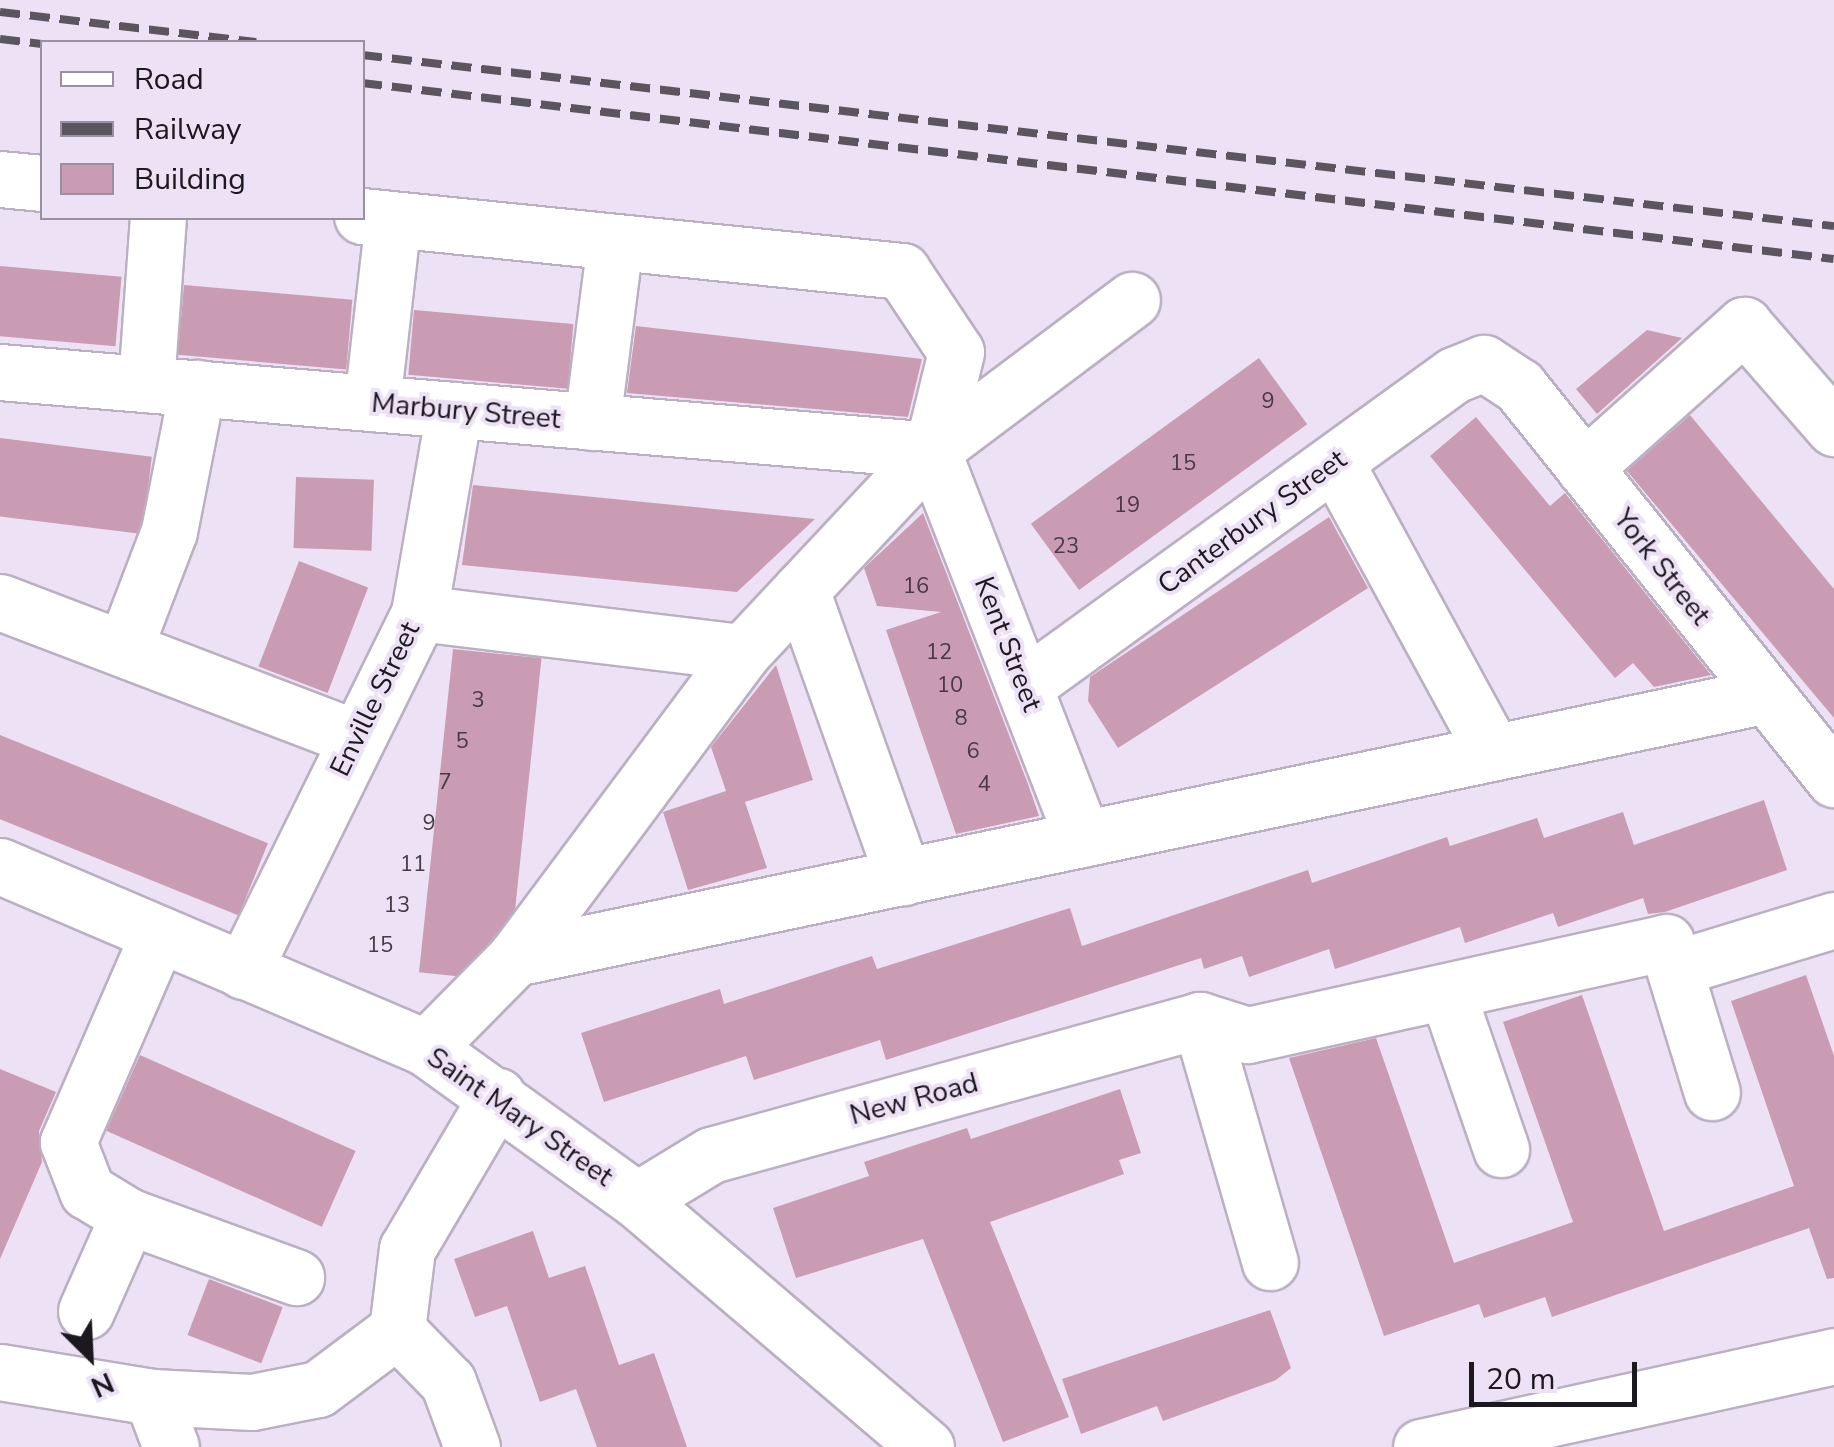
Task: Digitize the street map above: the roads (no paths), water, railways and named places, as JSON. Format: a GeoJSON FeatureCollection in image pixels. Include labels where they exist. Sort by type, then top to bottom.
{"type":"FeatureCollection","features":[{"type":"Feature","properties":{"kind":"main road"},"geometry":{"type":"LineString","coordinates":[[0,179],[40,183]]}},
{"type":"Feature","properties":{"kind":"main road"},"geometry":{"type":"LineString","coordinates":[[372,403],[378,218],[902,272],[956,352],[932,450]]}},
{"type":"Feature","properties":{"kind":"main road"},"geometry":{"type":"LineString","coordinates":[[124,649],[169,532],[171,386],[158,220]]}},
{"type":"Feature","properties":{"kind":"main road"},"geometry":{"type":"LineString","coordinates":[[592,422],[615,242]]}},
{"type":"Feature","properties":{"kind":"main road"},"geometry":{"type":"LineString","coordinates":[[426,1048],[515,958],[743,652],[932,450],[1132,300]]}},
{"type":"Feature","properties":{"kind":"main road"},"geometry":{"type":"LineString","coordinates":[[1584,468],[1744,326],[1834,428]]}},
{"type":"Feature","properties":{"kind":"main road","name":"Canterbury Street"},"geometry":{"type":"LineString","coordinates":[[1024,686],[1454,374],[1484,363]]}},
{"type":"Feature","properties":{"kind":"main road","name":"York Street"},"geometry":{"type":"LineString","coordinates":[[1484,363],[1518,386],[1763,696],[1834,779]]}},
{"type":"Feature","properties":{"kind":"main road","name":"Marbury Street"},"geometry":{"type":"LineString","coordinates":[[0,372],[932,450]]}},
{"type":"Feature","properties":{"kind":"main road","name":"Enville Street"},"geometry":{"type":"LineString","coordinates":[[243,971],[418,612],[454,410]]}},
{"type":"Feature","properties":{"kind":"main road","name":"Kent Street"},"geometry":{"type":"LineString","coordinates":[[932,450],[1083,838]]}},
{"type":"Feature","properties":{"kind":"main road"},"geometry":{"type":"LineString","coordinates":[[1335,462],[1493,752]]}},
{"type":"Feature","properties":{"kind":"main road"},"geometry":{"type":"LineString","coordinates":[[802,590],[903,877]]}},
{"type":"Feature","properties":{"kind":"main road"},"geometry":{"type":"LineString","coordinates":[[0,602],[356,738]]}},
{"type":"Feature","properties":{"kind":"main road"},"geometry":{"type":"LineString","coordinates":[[418,612],[743,652]]}},
{"type":"Feature","properties":{"kind":"main road"},"geometry":{"type":"LineString","coordinates":[[515,958],[1763,696]]}},
{"type":"Feature","properties":{"kind":"main road","name":"Saint Mary Street"},"geometry":{"type":"LineString","coordinates":[[0,866],[426,1048],[498,1096],[637,1200],[881,1427],[926,1447]]}},
{"type":"Feature","properties":{"kind":"main road"},"geometry":{"type":"LineString","coordinates":[[1676,968],[1834,920]]}},
{"type":"Feature","properties":{"kind":"main road"},"geometry":{"type":"LineString","coordinates":[[158,936],[68,1142],[87,1191],[128,1216],[296,1277]]}},
{"type":"Feature","properties":{"kind":"main road"},"geometry":{"type":"LineString","coordinates":[[1200,1020],[1248,1035],[1448,994],[1666,942],[1712,1092]]}},
{"type":"Feature","properties":{"kind":"main road"},"geometry":{"type":"LineString","coordinates":[[1448,994],[1502,1148]]}},
{"type":"Feature","properties":{"kind":"main road"},"geometry":{"type":"LineString","coordinates":[[1200,1020],[1270,1262]]}},
{"type":"Feature","properties":{"kind":"main road","name":"New Road"},"geometry":{"type":"LineString","coordinates":[[637,1200],[711,1154],[1200,1020]]}},
{"type":"Feature","properties":{"kind":"main road"},"geometry":{"type":"LineString","coordinates":[[0,1372],[152,1396],[252,1402],[318,1389],[397,1330],[407,1249],[498,1096]]}},
{"type":"Feature","properties":{"kind":"main road"},"geometry":{"type":"LineString","coordinates":[[86,1311],[128,1216]]}},
{"type":"Feature","properties":{"kind":"main road"},"geometry":{"type":"LineString","coordinates":[[397,1330],[448,1382],[472,1447]]}},
{"type":"Feature","properties":{"kind":"main road"},"geometry":{"type":"LineString","coordinates":[[1421,1447],[1659,1400],[1834,1356]]}},
{"type":"Feature","properties":{"kind":"main road"},"geometry":{"type":"LineString","coordinates":[[152,1396],[170,1447]]}},
{"type":"Feature","properties":{"kind":"main road"},"geometry":{"type":"LineString","coordinates":[[1542,1447],[1659,1400]]}},
{"type":"Feature","properties":{"kind":"railway"},"geometry":{"type":"LineString","coordinates":[[0,12],[239,40]]}},
{"type":"Feature","properties":{"kind":"railway"},"geometry":{"type":"LineString","coordinates":[[0,39],[40,44]]}},
{"type":"Feature","properties":{"kind":"railway"},"geometry":{"type":"LineString","coordinates":[[365,55],[1834,226]]}},
{"type":"Feature","properties":{"kind":"railway"},"geometry":{"type":"LineString","coordinates":[[365,83],[1834,259]]}}]}
